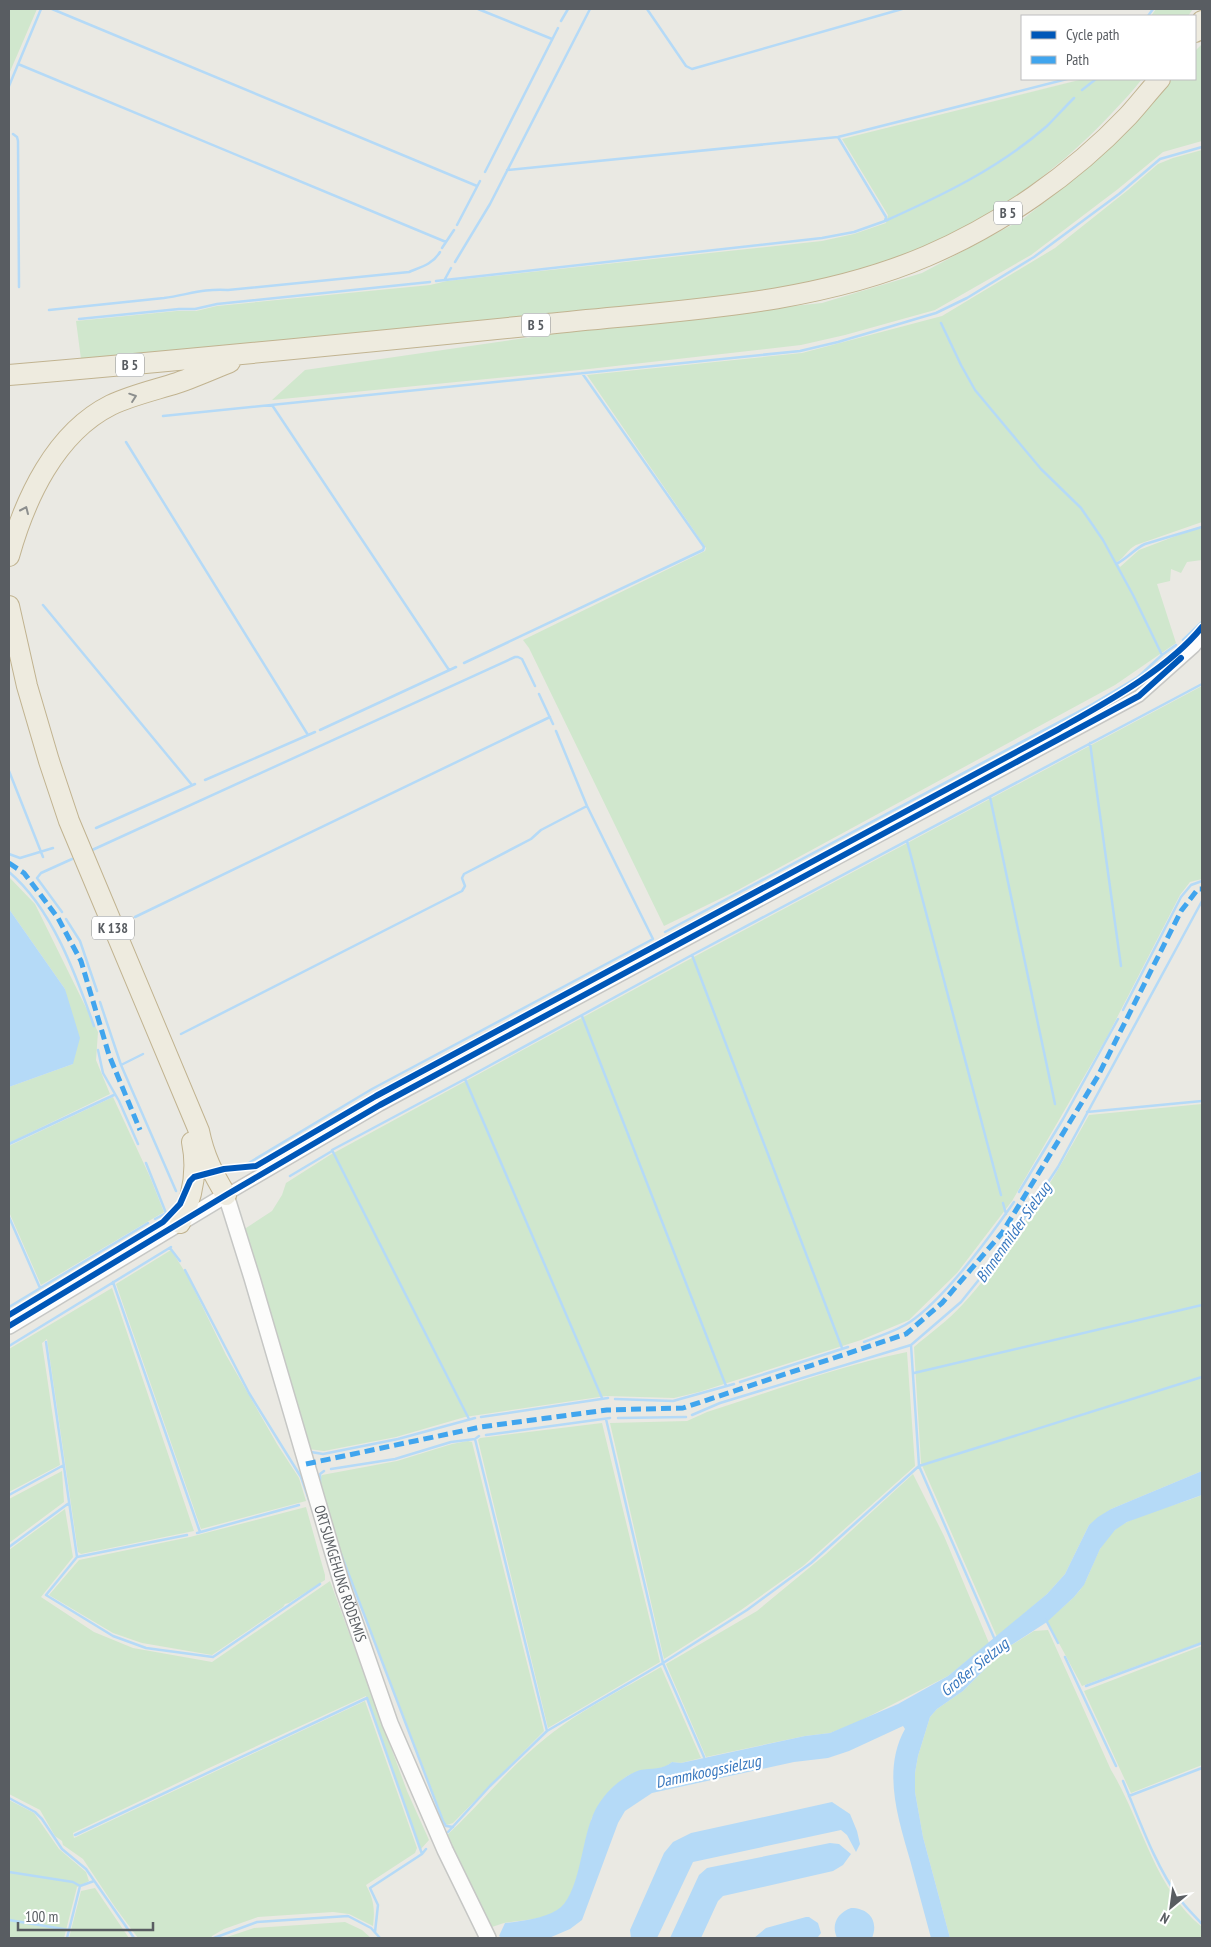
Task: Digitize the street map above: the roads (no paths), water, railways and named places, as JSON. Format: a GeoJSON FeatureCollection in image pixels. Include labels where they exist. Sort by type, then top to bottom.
{"type":"FeatureCollection","features":[{"type":"Feature","properties":{"kind":"highway","name":"B 5"},"geometry":{"type":"LineString","coordinates":[[9,376],[251,354],[733,304],[821,291],[875,275],[927,256],[1005,215],[1055,180],[1090,151],[1127,116],[1159,80]]}},
{"type":"Feature","properties":{"kind":"highway"},"geometry":{"type":"LineString","coordinates":[[9,556],[19,523],[41,477],[62,447],[77,430],[112,404],[178,382],[251,354]]}},
{"type":"Feature","properties":{"kind":"highway","name":"K 138"},"geometry":{"type":"LineString","coordinates":[[9,606],[27,686],[69,821],[182,1094],[199,1132],[214,1152],[224,1170],[227,1184],[226,1195]]}},
{"type":"Feature","properties":{"kind":"highway"},"geometry":{"type":"LineString","coordinates":[[180,1223],[188,1207],[195,1172],[193,1146],[182,1094]]}},
{"type":"Feature","properties":{"kind":"main road"},"geometry":{"type":"LineString","coordinates":[[9,1326],[226,1195]]}},
{"type":"Feature","properties":{"kind":"main road","name":"ORTSUMGEHUNG RÖDEMIS"},"geometry":{"type":"LineString","coordinates":[[226,1195],[343,1588],[390,1723],[445,1850],[488,1938]]}},
{"type":"Feature","properties":{"kind":"street"},"geometry":{"type":"LineString","coordinates":[[226,1195],[380,1105],[1139,696],[1194,647],[1202,637]]}},
{"type":"Feature","properties":{"kind":"water"},"geometry":{"type":"Polygon","coordinates":[[[9,909],[65,989],[80,1038],[73,1064],[9,1087],[9,909]]]}},
{"type":"Feature","properties":{"kind":"water"},"geometry":{"type":"Polygon","coordinates":[[[1202,1471],[1202,1495],[1127,1522],[1115,1530],[1100,1549],[1084,1585],[1074,1597],[1047,1622],[1005,1649],[963,1691],[937,1709],[930,1717],[918,1756],[915,1773],[915,1792],[923,1837],[950,1938],[931,1938],[897,1811],[894,1794],[894,1761],[905,1729],[903,1726],[849,1751],[828,1758],[794,1762],[652,1793],[625,1811],[618,1823],[582,1920],[570,1929],[549,1938],[502,1938],[499,1936],[505,1923],[545,1916],[557,1910],[564,1903],[575,1881],[594,1813],[606,1794],[625,1778],[640,1770],[661,1768],[672,1762],[681,1763],[805,1736],[830,1733],[898,1704],[948,1676],[1047,1594],[1065,1574],[1089,1525],[1098,1517],[1111,1509],[1202,1471]]]}},
{"type":"Feature","properties":{"kind":"water"},"geometry":{"type":"Polygon","coordinates":[[[832,1802],[850,1814],[860,1844],[856,1852],[847,1835],[841,1830],[693,1862],[657,1938],[631,1938],[630,1930],[664,1853],[673,1842],[691,1833],[832,1802]]]}},
{"type":"Feature","properties":{"kind":"water"},"geometry":{"type":"Polygon","coordinates":[[[830,1843],[839,1844],[851,1854],[843,1865],[833,1871],[723,1896],[718,1901],[701,1938],[670,1938],[699,1875],[707,1868],[830,1843]]]}},
{"type":"Feature","properties":{"kind":"water"},"geometry":{"type":"Polygon","coordinates":[[[851,1908],[863,1910],[871,1917],[874,1926],[872,1938],[837,1938],[835,1933],[836,1920],[842,1913],[851,1908]]]}},
{"type":"Feature","properties":{"kind":"water"},"geometry":{"type":"Polygon","coordinates":[[[806,1917],[818,1923],[821,1933],[818,1937],[754,1938],[766,1928],[806,1917]]]}},
{"type":"Feature","properties":{"kind":"waterway"},"geometry":{"type":"LineString","coordinates":[[9,86],[41,9]]}},
{"type":"Feature","properties":{"kind":"waterway"},"geometry":{"type":"LineString","coordinates":[[52,9],[477,186]]}},
{"type":"Feature","properties":{"kind":"waterway"},"geometry":{"type":"LineString","coordinates":[[478,9],[552,39]]}},
{"type":"Feature","properties":{"kind":"waterway"},"geometry":{"type":"LineString","coordinates":[[561,21],[568,9]]}},
{"type":"Feature","properties":{"kind":"waterway"},"geometry":{"type":"LineString","coordinates":[[455,262],[490,204],[590,9]]}},
{"type":"Feature","properties":{"kind":"waterway"},"geometry":{"type":"LineString","coordinates":[[647,9],[686,66],[692,69],[902,9]]}},
{"type":"Feature","properties":{"kind":"waterway"},"geometry":{"type":"LineString","coordinates":[[1149,15],[1153,9]]}},
{"type":"Feature","properties":{"kind":"waterway"},"geometry":{"type":"LineString","coordinates":[[485,172],[558,28]]}},
{"type":"Feature","properties":{"kind":"waterway"},"geometry":{"type":"LineString","coordinates":[[18,64],[446,242]]}},
{"type":"Feature","properties":{"kind":"waterway"},"geometry":{"type":"LineString","coordinates":[[507,170],[838,137],[1063,80]]}},
{"type":"Feature","properties":{"kind":"waterway"},"geometry":{"type":"LineString","coordinates":[[1082,90],[1095,80]]}},
{"type":"Feature","properties":{"kind":"waterway"},"geometry":{"type":"LineString","coordinates":[[885,221],[970,180],[1010,155],[1047,126],[1074,98]]}},
{"type":"Feature","properties":{"kind":"waterway"},"geometry":{"type":"LineString","coordinates":[[13,134],[17,137],[18,141],[19,287]]}},
{"type":"Feature","properties":{"kind":"waterway"},"geometry":{"type":"LineString","coordinates":[[436,281],[822,238],[854,232],[885,221],[886,217],[838,137]]}},
{"type":"Feature","properties":{"kind":"waterway"},"geometry":{"type":"LineString","coordinates":[[163,416],[800,351],[838,342],[936,313],[967,298],[1034,257],[1119,194],[1160,159],[1202,147]]}},
{"type":"Feature","properties":{"kind":"waterway"},"geometry":{"type":"LineString","coordinates":[[457,225],[480,181]]}},
{"type":"Feature","properties":{"kind":"waterway"},"geometry":{"type":"LineString","coordinates":[[442,248],[454,230]]}},
{"type":"Feature","properties":{"kind":"waterway"},"geometry":{"type":"LineString","coordinates":[[49,310],[164,298],[211,290],[228,290],[409,272],[430,262],[440,252]]}},
{"type":"Feature","properties":{"kind":"waterway"},"geometry":{"type":"LineString","coordinates":[[445,279],[451,268]]}},
{"type":"Feature","properties":{"kind":"waterway"},"geometry":{"type":"LineString","coordinates":[[79,319],[195,309],[217,304],[430,282]]}},
{"type":"Feature","properties":{"kind":"waterway"},"geometry":{"type":"LineString","coordinates":[[941,323],[975,390],[1041,469],[1081,508],[1103,540],[1133,595],[1162,655],[1176,645]]}},
{"type":"Feature","properties":{"kind":"waterway"},"geometry":{"type":"LineString","coordinates":[[464,663],[703,550],[704,547],[582,373]]}},
{"type":"Feature","properties":{"kind":"waterway"},"geometry":{"type":"LineString","coordinates":[[272,405],[449,670]]}},
{"type":"Feature","properties":{"kind":"waterway"},"geometry":{"type":"LineString","coordinates":[[126,442],[308,735]]}},
{"type":"Feature","properties":{"kind":"waterway"},"geometry":{"type":"LineString","coordinates":[[1116,564],[1145,544],[1202,527]]}},
{"type":"Feature","properties":{"kind":"waterway"},"geometry":{"type":"LineString","coordinates":[[43,605],[192,785]]}},
{"type":"Feature","properties":{"kind":"waterway"},"geometry":{"type":"LineString","coordinates":[[1183,640],[1202,622]]}},
{"type":"Feature","properties":{"kind":"waterway"},"geometry":{"type":"LineString","coordinates":[[665,932],[1091,705],[1138,677],[1162,655]]}},
{"type":"Feature","properties":{"kind":"waterway"},"geometry":{"type":"LineString","coordinates":[[90,851],[515,657],[522,659],[535,686]]}},
{"type":"Feature","properties":{"kind":"waterway"},"geometry":{"type":"LineString","coordinates":[[320,730],[456,667]]}},
{"type":"Feature","properties":{"kind":"waterway"},"geometry":{"type":"LineString","coordinates":[[465,1079],[692,955],[1202,684]]}},
{"type":"Feature","properties":{"kind":"waterway"},"geometry":{"type":"LineString","coordinates":[[539,694],[553,724]]}},
{"type":"Feature","properties":{"kind":"waterway"},"geometry":{"type":"LineString","coordinates":[[135,917],[550,717]]}},
{"type":"Feature","properties":{"kind":"waterway"},"geometry":{"type":"LineString","coordinates":[[247,1164],[372,1089],[653,939],[587,806],[556,731]]}},
{"type":"Feature","properties":{"kind":"waterway"},"geometry":{"type":"LineString","coordinates":[[205,780],[315,732]]}},
{"type":"Feature","properties":{"kind":"waterway"},"geometry":{"type":"LineString","coordinates":[[1090,743],[1121,966]]}},
{"type":"Feature","properties":{"kind":"waterway"},"geometry":{"type":"LineString","coordinates":[[9,771],[43,857]]}},
{"type":"Feature","properties":{"kind":"waterway"},"geometry":{"type":"LineString","coordinates":[[96,828],[195,784]]}},
{"type":"Feature","properties":{"kind":"waterway"},"geometry":{"type":"LineString","coordinates":[[990,797],[1055,1104]]}},
{"type":"Feature","properties":{"kind":"waterway"},"geometry":{"type":"LineString","coordinates":[[181,1034],[462,891],[465,886],[462,878],[464,874],[531,839],[541,830],[587,806]]}},
{"type":"Feature","properties":{"kind":"waterway"},"geometry":{"type":"LineString","coordinates":[[907,841],[1001,1195]]}},
{"type":"Feature","properties":{"kind":"waterway"},"geometry":{"type":"LineString","coordinates":[[9,854],[20,858],[53,848]]}},
{"type":"Feature","properties":{"kind":"waterway"},"geometry":{"type":"LineString","coordinates":[[62,912],[37,878],[41,873],[72,859]]}},
{"type":"Feature","properties":{"kind":"waterway"},"geometry":{"type":"LineString","coordinates":[[9,872],[38,904],[50,923],[71,964],[94,1026]]}},
{"type":"Feature","properties":{"kind":"waterway"},"geometry":{"type":"LineString","coordinates":[[1123,1010],[1181,897],[1191,885],[1202,881]]}},
{"type":"Feature","properties":{"kind":"waterway","name":"Binnenmilder Sielzug"},"geometry":{"type":"LineString","coordinates":[[995,1640],[919,1466],[911,1345],[961,1302],[1006,1246],[1058,1167],[1202,901]]}},
{"type":"Feature","properties":{"kind":"waterway"},"geometry":{"type":"LineString","coordinates":[[66,919],[80,941],[97,991]]}},
{"type":"Feature","properties":{"kind":"waterway"},"geometry":{"type":"LineString","coordinates":[[692,955],[842,1348]]}},
{"type":"Feature","properties":{"kind":"waterway"},"geometry":{"type":"LineString","coordinates":[[100,1002],[121,1065],[176,1191]]}},
{"type":"Feature","properties":{"kind":"waterway"},"geometry":{"type":"LineString","coordinates":[[582,1016],[726,1386]]}},
{"type":"Feature","properties":{"kind":"waterway"},"geometry":{"type":"LineString","coordinates":[[1019,1192],[1063,1119],[1118,1019]]}},
{"type":"Feature","properties":{"kind":"waterway"},"geometry":{"type":"LineString","coordinates":[[98,1050],[103,1073],[119,1101],[138,1144]]}},
{"type":"Feature","properties":{"kind":"waterway"},"geometry":{"type":"LineString","coordinates":[[121,1065],[143,1054]]}},
{"type":"Feature","properties":{"kind":"waterway"},"geometry":{"type":"LineString","coordinates":[[469,1419],[332,1150],[465,1079],[602,1398]]}},
{"type":"Feature","properties":{"kind":"waterway"},"geometry":{"type":"LineString","coordinates":[[9,1144],[114,1095]]}},
{"type":"Feature","properties":{"kind":"waterway"},"geometry":{"type":"LineString","coordinates":[[1087,1112],[1202,1101]]}},
{"type":"Feature","properties":{"kind":"waterway"},"geometry":{"type":"LineString","coordinates":[[290,1176],[332,1151]]}},
{"type":"Feature","properties":{"kind":"waterway"},"geometry":{"type":"LineString","coordinates":[[146,1163],[166,1213]]}},
{"type":"Feature","properties":{"kind":"waterway"},"geometry":{"type":"LineString","coordinates":[[864,1342],[910,1322],[938,1298],[966,1266],[1014,1202]]}},
{"type":"Feature","properties":{"kind":"waterway"},"geometry":{"type":"LineString","coordinates":[[1003,1203],[1006,1214]]}},
{"type":"Feature","properties":{"kind":"waterway"},"geometry":{"type":"LineString","coordinates":[[155,1219],[166,1213]]}},
{"type":"Feature","properties":{"kind":"waterway"},"geometry":{"type":"LineString","coordinates":[[9,1217],[40,1288]]}},
{"type":"Feature","properties":{"kind":"waterway"},"geometry":{"type":"LineString","coordinates":[[9,1307],[148,1223]]}},
{"type":"Feature","properties":{"kind":"waterway"},"geometry":{"type":"LineString","coordinates":[[9,1346],[171,1247]]}},
{"type":"Feature","properties":{"kind":"waterway"},"geometry":{"type":"LineString","coordinates":[[170,1248],[180,1261]]}},
{"type":"Feature","properties":{"kind":"waterway"},"geometry":{"type":"LineString","coordinates":[[185,1270],[249,1393],[301,1477],[309,1500]]}},
{"type":"Feature","properties":{"kind":"waterway"},"geometry":{"type":"LineString","coordinates":[[113,1282],[200,1532]]}},
{"type":"Feature","properties":{"kind":"waterway"},"geometry":{"type":"LineString","coordinates":[[914,1373],[1202,1305]]}},
{"type":"Feature","properties":{"kind":"waterway"},"geometry":{"type":"LineString","coordinates":[[46,1342],[77,1557],[187,1535]]}},
{"type":"Feature","properties":{"kind":"waterway"},"geometry":{"type":"LineString","coordinates":[[692,1415],[720,1403],[911,1345]]}},
{"type":"Feature","properties":{"kind":"waterway"},"geometry":{"type":"LineString","coordinates":[[740,1382],[848,1347]]}},
{"type":"Feature","properties":{"kind":"waterway"},"geometry":{"type":"LineString","coordinates":[[606,1419],[663,1663],[747,1610],[811,1563],[919,1466],[1202,1377]]}},
{"type":"Feature","properties":{"kind":"waterway"},"geometry":{"type":"LineString","coordinates":[[615,1399],[673,1401],[734,1384]]}},
{"type":"Feature","properties":{"kind":"waterway"},"geometry":{"type":"LineString","coordinates":[[481,1417],[608,1398]]}},
{"type":"Feature","properties":{"kind":"waterway"},"geometry":{"type":"LineString","coordinates":[[618,1418],[686,1417]]}},
{"type":"Feature","properties":{"kind":"waterway"},"geometry":{"type":"LineString","coordinates":[[311,1452],[323,1454],[398,1439],[475,1418]]}},
{"type":"Feature","properties":{"kind":"waterway"},"geometry":{"type":"LineString","coordinates":[[486,1435],[610,1418]]}},
{"type":"Feature","properties":{"kind":"waterway"},"geometry":{"type":"LineString","coordinates":[[331,1469],[395,1459],[451,1442],[475,1439],[479,1436]]}},
{"type":"Feature","properties":{"kind":"waterway"},"geometry":{"type":"LineString","coordinates":[[475,1439],[547,1731]]}},
{"type":"Feature","properties":{"kind":"waterway"},"geometry":{"type":"LineString","coordinates":[[9,1495],[64,1465]]}},
{"type":"Feature","properties":{"kind":"waterway"},"geometry":{"type":"LineString","coordinates":[[320,1484],[320,1474],[324,1471]]}},
{"type":"Feature","properties":{"kind":"waterway"},"geometry":{"type":"LineString","coordinates":[[9,1547],[69,1503]]}},
{"type":"Feature","properties":{"kind":"waterway"},"geometry":{"type":"LineString","coordinates":[[197,1533],[299,1505]]}},
{"type":"Feature","properties":{"kind":"waterway"},"geometry":{"type":"LineString","coordinates":[[341,1554],[443,1821],[446,1826],[453,1827]]}},
{"type":"Feature","properties":{"kind":"waterway"},"geometry":{"type":"LineString","coordinates":[[77,1557],[46,1595],[113,1636],[146,1648],[213,1657],[320,1584]]}},
{"type":"Feature","properties":{"kind":"waterway"},"geometry":{"type":"LineString","coordinates":[[1046,1620],[1058,1643]]}},
{"type":"Feature","properties":{"kind":"waterway"},"geometry":{"type":"LineString","coordinates":[[1086,1686],[1202,1643]]}},
{"type":"Feature","properties":{"kind":"waterway"},"geometry":{"type":"LineString","coordinates":[[1065,1657],[1116,1766]]}},
{"type":"Feature","properties":{"kind":"waterway","name":"Dammkoogssielzug"},"geometry":{"type":"LineString","coordinates":[[448,1832],[490,1786],[547,1731],[663,1663],[704,1757]]}},
{"type":"Feature","properties":{"kind":"waterway"},"geometry":{"type":"LineString","coordinates":[[75,1835],[367,1698],[422,1854],[370,1888],[378,1905],[375,1932]]}},
{"type":"Feature","properties":{"kind":"waterway"},"geometry":{"type":"LineString","coordinates":[[1129,1796],[1202,1768]]}},
{"type":"Feature","properties":{"kind":"waterway"},"geometry":{"type":"LineString","coordinates":[[1123,1781],[1162,1871],[1182,1902],[1202,1924]]}},
{"type":"Feature","properties":{"kind":"waterway"},"geometry":{"type":"LineString","coordinates":[[9,1798],[35,1812],[42,1819],[62,1849],[86,1869],[134,1938]]}},
{"type":"Feature","properties":{"kind":"waterway"},"geometry":{"type":"LineString","coordinates":[[422,1854],[426,1849]]}},
{"type":"Feature","properties":{"kind":"waterway"},"geometry":{"type":"LineString","coordinates":[[9,1872],[73,1882],[80,1886]]}},
{"type":"Feature","properties":{"kind":"waterway"},"geometry":{"type":"LineString","coordinates":[[67,1938],[80,1886],[94,1881]]}},
{"type":"Feature","properties":{"kind":"waterway"},"geometry":{"type":"LineString","coordinates":[[214,1938],[257,1922],[348,1916],[371,1928],[380,1938]]}},
{"type":"Feature","properties":{"kind":"waterway"},"geometry":{"type":"LineString","coordinates":[[9,1920],[69,1930]]}},
{"type":"Feature","properties":{"kind":"water label","name":"Großer Sielzug"},"geometry":{"type":"Point","coordinates":[974,1667]}}]}
